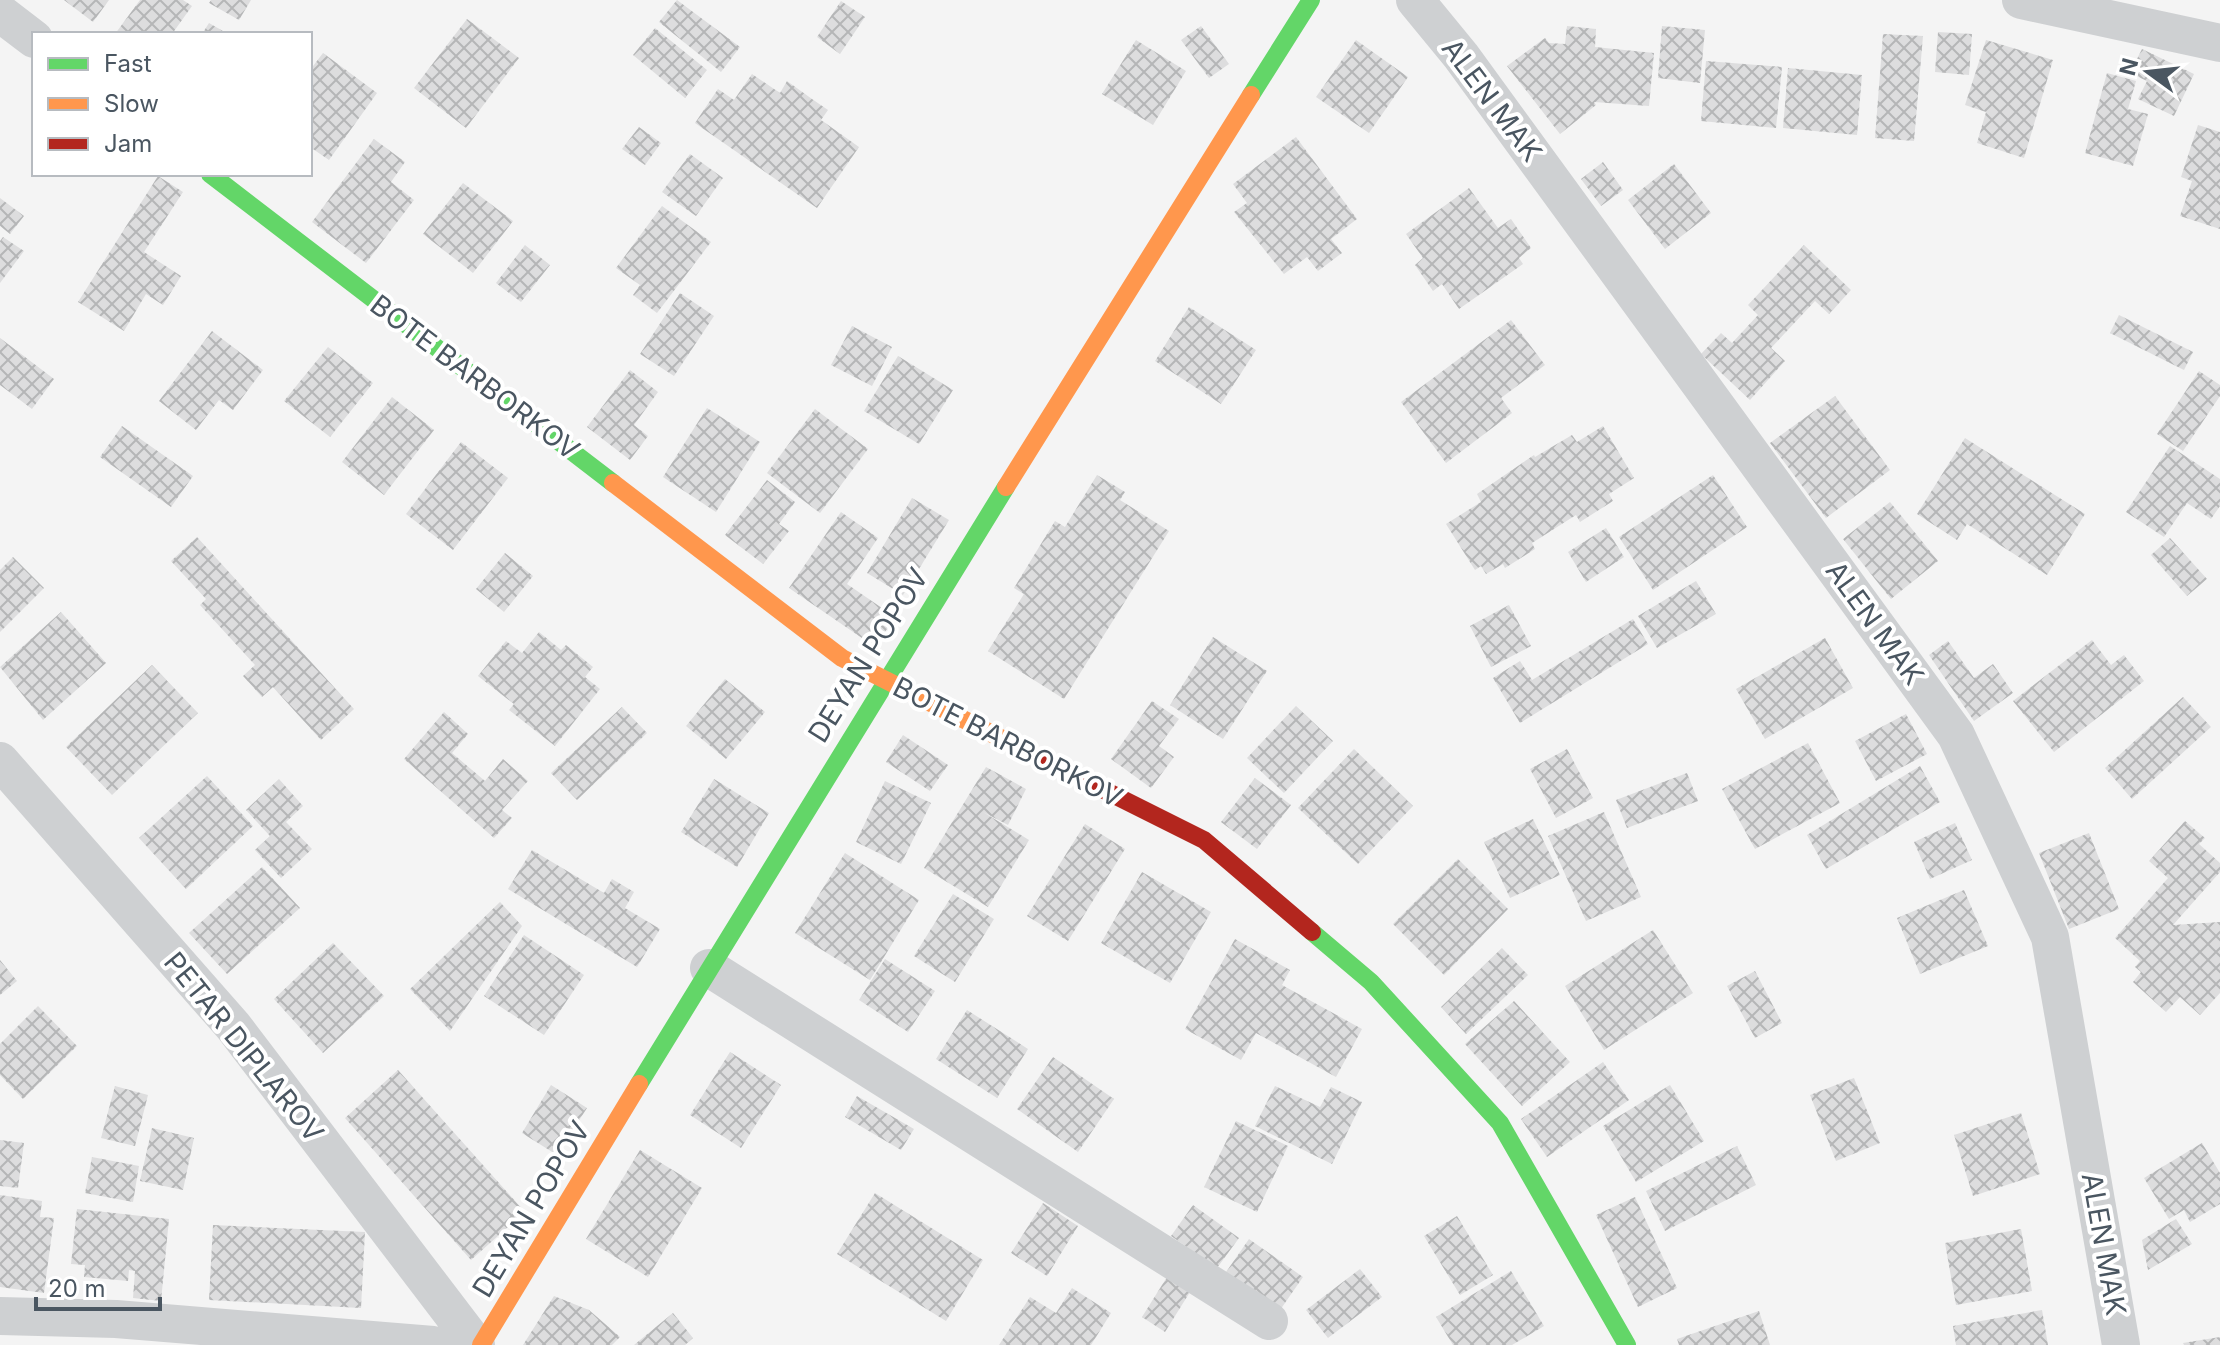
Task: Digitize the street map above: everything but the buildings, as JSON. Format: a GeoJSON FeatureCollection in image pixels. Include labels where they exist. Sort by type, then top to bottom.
{"type":"FeatureCollection","features":[{"type":"Feature","properties":{"kind":"street","name":"DEYAN POPOV"},"geometry":{"type":"LineString","coordinates":[[478,1345],[885,680],[1311,0]]}},
{"type":"Feature","properties":{"kind":"street","name":"ALEN MAK"},"geometry":{"type":"LineString","coordinates":[[1415,0],[1461,56],[1956,735],[2050,937],[2121,1345]]}},
{"type":"Feature","properties":{"kind":"street"},"geometry":{"type":"LineString","coordinates":[[2021,0],[2220,43]]}},
{"type":"Feature","properties":{"kind":"street"},"geometry":{"type":"LineString","coordinates":[[0,13],[32,37]]}},
{"type":"Feature","properties":{"kind":"street","name":"BOTE BARBORKOV"},"geometry":{"type":"LineString","coordinates":[[213,176],[842,658],[1204,840],[1371,982],[1500,1123],[1627,1345]]}},
{"type":"Feature","properties":{"kind":"street","name":"PETAR DIPLAROV"},"geometry":{"type":"LineString","coordinates":[[0,761],[233,1026],[478,1345]]}},
{"type":"Feature","properties":{"kind":"street"},"geometry":{"type":"LineString","coordinates":[[709,968],[1269,1321]]}},
{"type":"Feature","properties":{"kind":"street"},"geometry":{"type":"LineString","coordinates":[[0,1316],[116,1319],[433,1345]]}},
{"type":"Feature","properties":{"kind":"traffic: fast"},"geometry":{"type":"LineString","coordinates":[[1251,95],[1311,0]]}},
{"type":"Feature","properties":{"kind":"traffic: fast"},"geometry":{"type":"LineString","coordinates":[[213,176],[613,483]]}},
{"type":"Feature","properties":{"kind":"traffic: fast"},"geometry":{"type":"LineString","coordinates":[[639,1084],[1006,487]]}},
{"type":"Feature","properties":{"kind":"traffic: fast"},"geometry":{"type":"LineString","coordinates":[[1312,932],[1371,982],[1500,1123],[1627,1345]]}},
{"type":"Feature","properties":{"kind":"traffic: slow"},"geometry":{"type":"LineString","coordinates":[[1006,487],[1251,95]]}},
{"type":"Feature","properties":{"kind":"traffic: slow"},"geometry":{"type":"LineString","coordinates":[[613,483],[842,658],[1040,758]]}},
{"type":"Feature","properties":{"kind":"traffic: slow"},"geometry":{"type":"LineString","coordinates":[[481,1345],[639,1084]]}},
{"type":"Feature","properties":{"kind":"traffic: jam"},"geometry":{"type":"LineString","coordinates":[[1040,758],[1204,840],[1312,932]]}}]}
